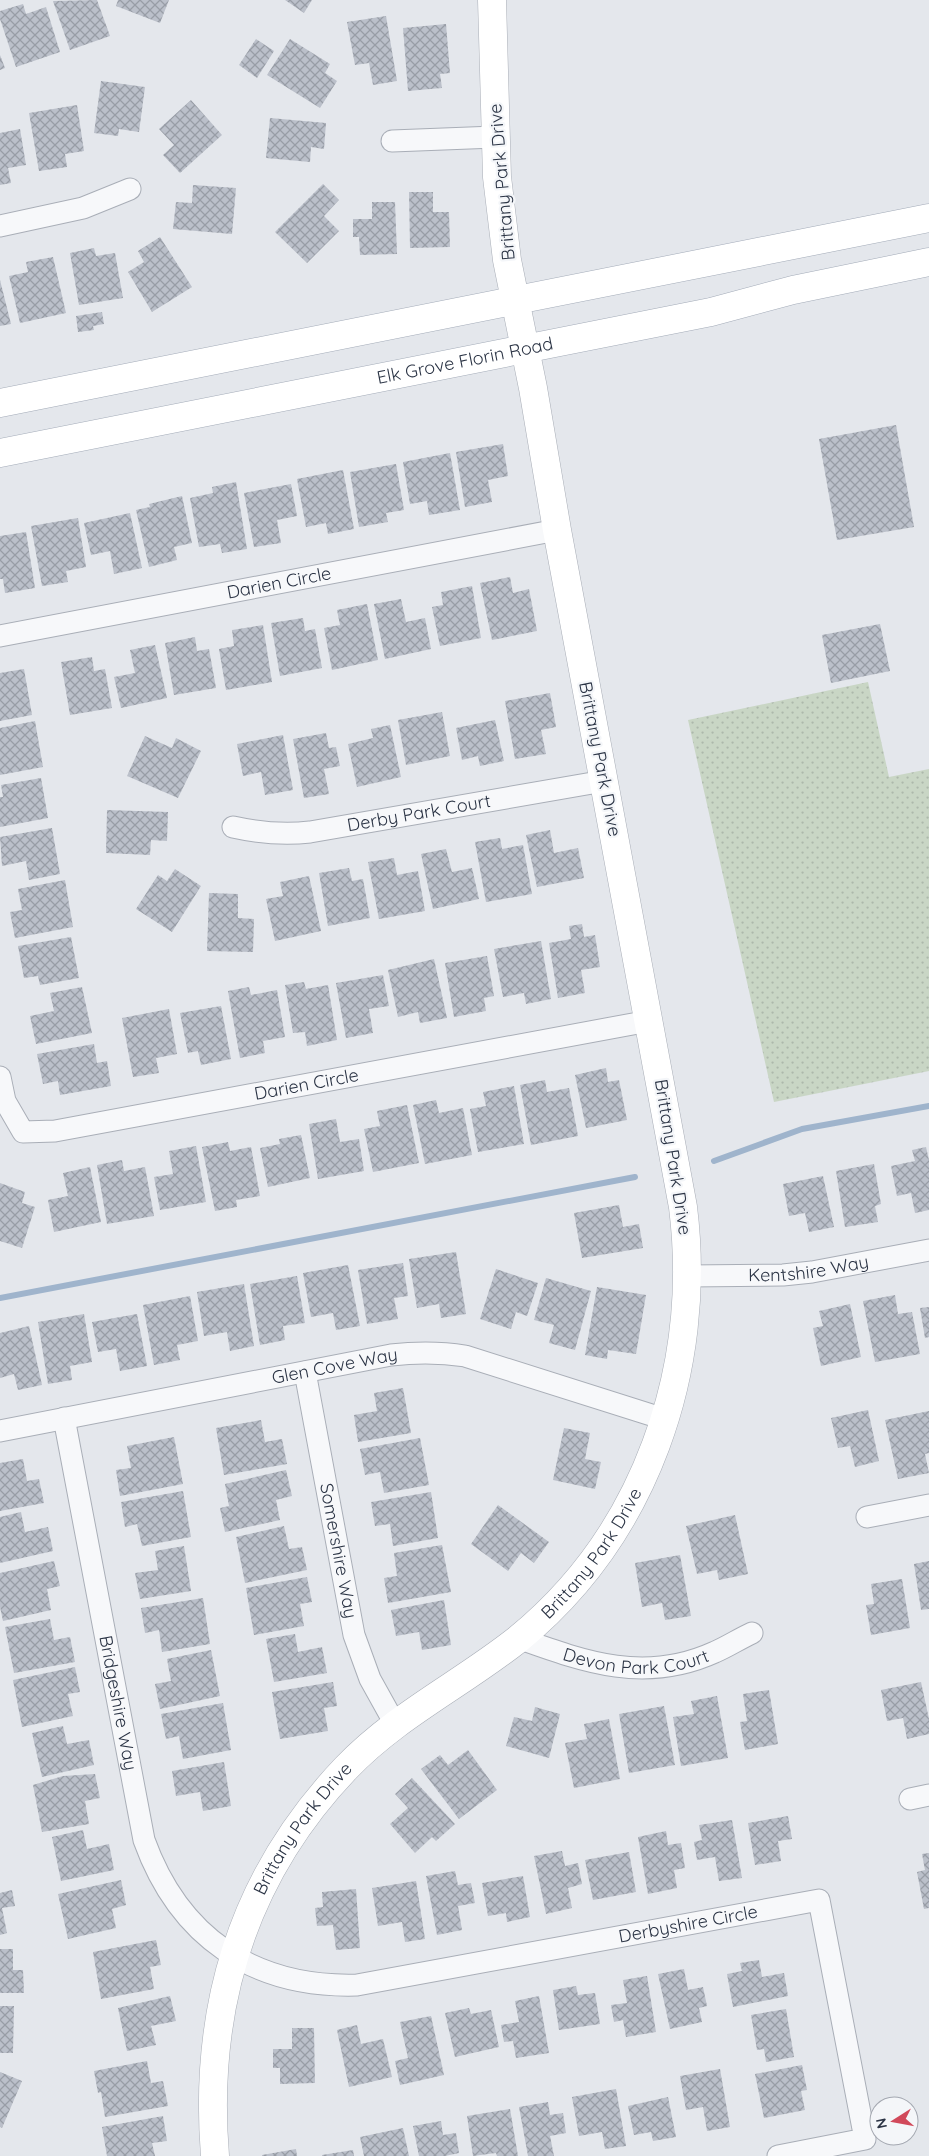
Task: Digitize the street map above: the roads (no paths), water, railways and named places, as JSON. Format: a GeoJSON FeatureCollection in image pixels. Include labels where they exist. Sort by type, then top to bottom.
{"type":"FeatureCollection","features":[{"type":"Feature","properties":{"kind":"street","name":"Brittany Park Drive"},"geometry":{"type":"LineString","coordinates":[[215,2156],[212,2114],[213,2064],[219,2014],[234,1956],[260,1888],[285,1845],[314,1805],[347,1767],[395,1724],[478,1670],[518,1638],[556,1603],[590,1565],[619,1523],[644,1476],[664,1420],[683,1346],[688,1276],[687,1238],[683,1206],[502,227],[496,137],[492,0]]}},
{"type":"Feature","properties":{"kind":"street"},"geometry":{"type":"LineString","coordinates":[[392,140],[496,137]]}},
{"type":"Feature","properties":{"kind":"street"},"geometry":{"type":"LineString","coordinates":[[0,226],[83,208],[130,189]]}},
{"type":"Feature","properties":{"kind":"street"},"geometry":{"type":"LineString","coordinates":[[0,403],[929,218]]}},
{"type":"Feature","properties":{"kind":"street","name":"Elk Grove Florin Road"},"geometry":{"type":"LineString","coordinates":[[0,453],[711,312],[793,290],[929,262]]}},
{"type":"Feature","properties":{"kind":"street","name":"Darien Circle"},"geometry":{"type":"LineString","coordinates":[[0,636],[557,530]]}},
{"type":"Feature","properties":{"kind":"street","name":"Derby Park Court"},"geometry":{"type":"LineString","coordinates":[[233,828],[283,835],[310,832],[604,781]]}},
{"type":"Feature","properties":{"kind":"street","name":"Darien Circle"},"geometry":{"type":"LineString","coordinates":[[0,1076],[5,1101],[23,1132],[55,1131],[649,1021]]}},
{"type":"Feature","properties":{"kind":"street","name":"Kentshire Way"},"geometry":{"type":"LineString","coordinates":[[688,1276],[782,1275],[812,1272],[929,1250]]}},
{"type":"Feature","properties":{"kind":"street","name":"Glen Cove Way"},"geometry":{"type":"LineString","coordinates":[[0,1431],[391,1355],[415,1352],[440,1352],[465,1356],[664,1420]]}},
{"type":"Feature","properties":{"kind":"street","name":"Somershire Way"},"geometry":{"type":"LineString","coordinates":[[305,1372],[354,1635],[370,1679],[395,1724]]}},
{"type":"Feature","properties":{"kind":"street","name":"Bridgeshire Way"},"geometry":{"type":"LineString","coordinates":[[64,1418],[144,1840],[156,1871],[178,1906],[194,1925],[212,1941],[234,1956]]}},
{"type":"Feature","properties":{"kind":"street"},"geometry":{"type":"LineString","coordinates":[[867,1517],[929,1505]]}},
{"type":"Feature","properties":{"kind":"street","name":"Devon Park Court"},"geometry":{"type":"LineString","coordinates":[[518,1638],[592,1663],[642,1668],[691,1661],[714,1653],[752,1633]]}},
{"type":"Feature","properties":{"kind":"street","name":"Derbyshire Circle"},"geometry":{"type":"LineString","coordinates":[[234,1956],[262,1970],[285,1978],[334,1985],[357,1984],[819,1900],[865,2139],[778,2156]]}},
{"type":"Feature","properties":{"kind":"waterway"},"geometry":{"type":"LineString","coordinates":[[714,1161],[802,1129],[929,1106]]}},
{"type":"Feature","properties":{"kind":"waterway"},"geometry":{"type":"LineString","coordinates":[[0,1298],[635,1177]]}}]}
